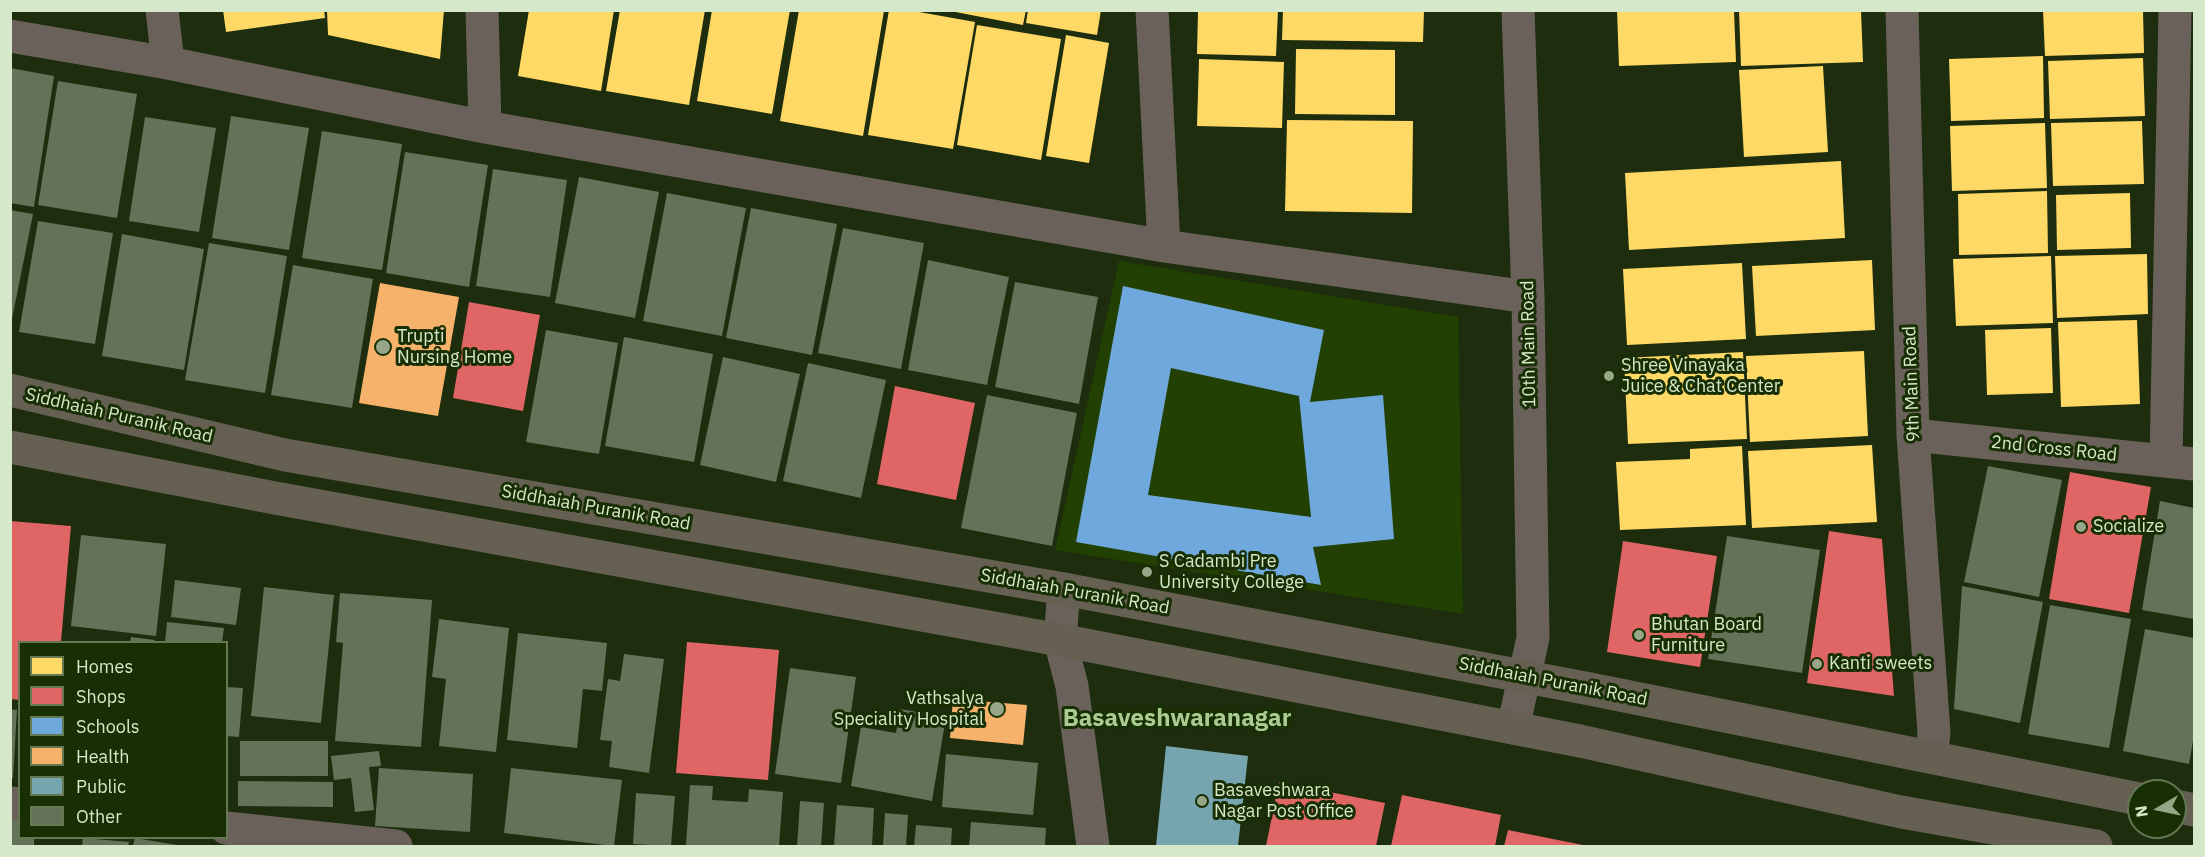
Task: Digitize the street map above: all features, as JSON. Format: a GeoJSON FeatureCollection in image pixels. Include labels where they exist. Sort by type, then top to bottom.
{"type":"FeatureCollection","features":[{"type":"Feature","properties":{"kind":"main road","name":"Siddhaiah Puranik Road"},"geometry":{"type":"LineString","coordinates":[[10,390],[285,455],[1064,589],[1525,677],[2127,797]]}},
{"type":"Feature","properties":{"kind":"main road"},"geometry":{"type":"LineString","coordinates":[[10,447],[286,500],[1060,640],[1580,741],[1901,812],[2096,846]]}},
{"type":"Feature","properties":{"kind":"street"},"geometry":{"type":"LineString","coordinates":[[162,10],[168,63]]}},
{"type":"Feature","properties":{"kind":"street"},"geometry":{"type":"LineString","coordinates":[[482,10],[485,126]]}},
{"type":"Feature","properties":{"kind":"street"},"geometry":{"type":"LineString","coordinates":[[1152,10],[1164,246]]}},
{"type":"Feature","properties":{"kind":"street","name":"10th Main Road"},"geometry":{"type":"LineString","coordinates":[[1513,728],[1533,638],[1528,297],[1518,10]]}},
{"type":"Feature","properties":{"kind":"street","name":"9th Main Road"},"geometry":{"type":"LineString","coordinates":[[1902,10],[1912,435],[1934,733],[1931,757]]}},
{"type":"Feature","properties":{"kind":"street"},"geometry":{"type":"LineString","coordinates":[[2175,10],[2180,462]]}},
{"type":"Feature","properties":{"kind":"street"},"geometry":{"type":"LineString","coordinates":[[10,36],[168,63],[485,126],[1164,246],[1528,297]]}},
{"type":"Feature","properties":{"kind":"street","name":"2nd Cross Road"},"geometry":{"type":"LineString","coordinates":[[1912,435],[2180,462]]}},
{"type":"Feature","properties":{"kind":"street"},"geometry":{"type":"LineString","coordinates":[[1064,589],[1060,640],[1072,686],[1093,846]]}},
{"type":"Feature","properties":{"kind":"street"},"geometry":{"type":"LineString","coordinates":[[228,828],[396,846]]}},
{"type":"Feature","properties":{"kind":"shaded area"},"geometry":{"type":"Polygon","coordinates":[[[1119,261],[1458,317],[1463,614],[1055,550],[1119,261]]]}},
{"type":"Feature","properties":{"kind":"building: Homes"},"geometry":{"type":"Polygon","coordinates":[[[223,10],[324,10],[325,18],[226,32],[223,10]]]}},
{"type":"Feature","properties":{"kind":"building: Homes"},"geometry":{"type":"Polygon","coordinates":[[[327,10],[444,10],[440,59],[328,35],[327,10]]]}},
{"type":"Feature","properties":{"kind":"building: Homes"},"geometry":{"type":"Polygon","coordinates":[[[529,10],[614,10],[601,91],[518,76],[529,10]]]}},
{"type":"Feature","properties":{"kind":"building: Homes"},"geometry":{"type":"Polygon","coordinates":[[[620,10],[705,10],[689,105],[606,91],[620,10]]]}},
{"type":"Feature","properties":{"kind":"building: Homes"},"geometry":{"type":"Polygon","coordinates":[[[712,10],[790,10],[772,114],[697,101],[712,10]]]}},
{"type":"Feature","properties":{"kind":"building: Homes"},"geometry":{"type":"Polygon","coordinates":[[[799,10],[884,11],[863,136],[780,121],[799,10]]]}},
{"type":"Feature","properties":{"kind":"building: Homes"},"geometry":{"type":"Polygon","coordinates":[[[889,10],[908,10],[975,22],[953,149],[868,135],[889,10]]]}},
{"type":"Feature","properties":{"kind":"building: Homes"},"geometry":{"type":"Polygon","coordinates":[[[945,10],[1026,10],[1023,25],[945,10]]]}},
{"type":"Feature","properties":{"kind":"building: Homes"},"geometry":{"type":"Polygon","coordinates":[[[1028,10],[1101,10],[1097,35],[1026,23],[1028,10]]]}},
{"type":"Feature","properties":{"kind":"building: Homes"},"geometry":{"type":"Polygon","coordinates":[[[1198,10],[1278,10],[1276,56],[1197,54],[1198,10]]]}},
{"type":"Feature","properties":{"kind":"building: Homes"},"geometry":{"type":"Polygon","coordinates":[[[1283,10],[1424,10],[1423,42],[1282,40],[1283,10]]]}},
{"type":"Feature","properties":{"kind":"building: Homes"},"geometry":{"type":"Polygon","coordinates":[[[1617,10],[1734,10],[1736,62],[1619,66],[1617,10]]]}},
{"type":"Feature","properties":{"kind":"building: Homes"},"geometry":{"type":"Polygon","coordinates":[[[1739,10],[1861,10],[1863,62],[1741,66],[1739,10]]]}},
{"type":"Feature","properties":{"kind":"building: Homes"},"geometry":{"type":"Polygon","coordinates":[[[2043,10],[2143,10],[2144,53],[2045,56],[2043,10]]]}},
{"type":"Feature","properties":{"kind":"building: Homes"},"geometry":{"type":"Polygon","coordinates":[[[977,25],[1061,39],[1041,160],[957,145],[977,25]]]}},
{"type":"Feature","properties":{"kind":"building: Homes"},"geometry":{"type":"Polygon","coordinates":[[[1066,35],[1109,43],[1089,163],[1046,156],[1066,35]]]}},
{"type":"Feature","properties":{"kind":"building: Homes"},"geometry":{"type":"Polygon","coordinates":[[[1296,49],[1395,50],[1395,115],[1295,114],[1296,49]]]}},
{"type":"Feature","properties":{"kind":"building: Homes"},"geometry":{"type":"Polygon","coordinates":[[[2043,56],[2044,118],[1951,121],[1949,59],[2043,56]]]}},
{"type":"Feature","properties":{"kind":"building: Homes"},"geometry":{"type":"Polygon","coordinates":[[[2143,58],[2145,116],[2050,119],[2048,61],[2143,58]]]}},
{"type":"Feature","properties":{"kind":"building: Homes"},"geometry":{"type":"Polygon","coordinates":[[[1199,59],[1284,62],[1282,128],[1197,126],[1199,59]]]}},
{"type":"Feature","properties":{"kind":"building: Homes"},"geometry":{"type":"Polygon","coordinates":[[[1823,66],[1828,152],[1744,157],[1739,70],[1823,66]]]}},
{"type":"Feature","properties":{"kind":"building: Homes"},"geometry":{"type":"Polygon","coordinates":[[[1287,120],[1413,121],[1412,213],[1285,211],[1287,120]]]}},
{"type":"Feature","properties":{"kind":"building: Homes"},"geometry":{"type":"Polygon","coordinates":[[[2142,121],[2144,184],[2053,186],[2051,123],[2142,121]]]}},
{"type":"Feature","properties":{"kind":"building: Homes"},"geometry":{"type":"Polygon","coordinates":[[[2045,123],[2047,188],[1952,191],[1950,126],[2045,123]]]}},
{"type":"Feature","properties":{"kind":"building: Homes"},"geometry":{"type":"Polygon","coordinates":[[[1841,161],[1845,238],[1629,250],[1625,173],[1841,161]]]}},
{"type":"Feature","properties":{"kind":"building: Homes"},"geometry":{"type":"Polygon","coordinates":[[[2047,191],[2048,253],[1959,255],[1958,194],[2047,191]]]}},
{"type":"Feature","properties":{"kind":"building: Homes"},"geometry":{"type":"Polygon","coordinates":[[[2130,193],[2131,248],[2057,250],[2056,195],[2130,193]]]}},
{"type":"Feature","properties":{"kind":"building: Homes"},"geometry":{"type":"Polygon","coordinates":[[[2147,254],[2148,314],[2057,318],[2055,256],[2147,254]]]}},
{"type":"Feature","properties":{"kind":"building: Homes"},"geometry":{"type":"Polygon","coordinates":[[[2051,256],[2053,323],[1956,326],[1953,259],[2051,256]]]}},
{"type":"Feature","properties":{"kind":"building: Homes"},"geometry":{"type":"Polygon","coordinates":[[[1872,260],[1875,330],[1756,336],[1752,266],[1872,260]]]}},
{"type":"Feature","properties":{"kind":"building: Homes"},"geometry":{"type":"Polygon","coordinates":[[[1742,263],[1746,339],[1627,345],[1623,269],[1742,263]]]}},
{"type":"Feature","properties":{"kind":"building: Homes"},"geometry":{"type":"Polygon","coordinates":[[[2137,320],[2140,404],[2061,407],[2058,322],[2137,320]]]}},
{"type":"Feature","properties":{"kind":"building: Homes"},"geometry":{"type":"Polygon","coordinates":[[[2051,328],[2053,393],[1987,395],[1985,330],[2051,328]]]}},
{"type":"Feature","properties":{"kind":"building: Homes"},"geometry":{"type":"Polygon","coordinates":[[[1864,351],[1868,436],[1750,442],[1746,356],[1864,351]]]}},
{"type":"Feature","properties":{"kind":"building: Homes"},"geometry":{"type":"Polygon","coordinates":[[[1743,352],[1747,439],[1628,444],[1624,358],[1743,352]]]}},
{"type":"Feature","properties":{"kind":"building: Homes"},"geometry":{"type":"Polygon","coordinates":[[[1872,445],[1877,522],[1752,528],[1748,451],[1872,445]]]}},
{"type":"Feature","properties":{"kind":"building: Homes"},"geometry":{"type":"Polygon","coordinates":[[[1742,446],[1746,525],[1620,530],[1616,462],[1690,459],[1690,449],[1742,446]]]}},
{"type":"Feature","properties":{"kind":"building: Shops"},"geometry":{"type":"Polygon","coordinates":[[[469,302],[540,315],[523,411],[453,398],[469,302]]]}},
{"type":"Feature","properties":{"kind":"building: Shops"},"geometry":{"type":"Polygon","coordinates":[[[895,386],[975,403],[956,500],[877,484],[895,386]]]}},
{"type":"Feature","properties":{"kind":"building: Shops"},"geometry":{"type":"Polygon","coordinates":[[[2070,472],[2151,487],[2129,613],[2049,599],[2070,472]]]}},
{"type":"Feature","properties":{"kind":"building: Shops"},"geometry":{"type":"Polygon","coordinates":[[[10,521],[71,526],[61,641],[18,641],[18,700],[10,699],[10,521]]]}},
{"type":"Feature","properties":{"kind":"building: Shops"},"geometry":{"type":"Polygon","coordinates":[[[1829,531],[1882,539],[1894,696],[1807,683],[1829,531]]]}},
{"type":"Feature","properties":{"kind":"building: Shops"},"geometry":{"type":"Polygon","coordinates":[[[1623,541],[1717,556],[1700,667],[1607,652],[1623,541]]]}},
{"type":"Feature","properties":{"kind":"building: Shops"},"geometry":{"type":"Polygon","coordinates":[[[687,642],[779,650],[768,780],[676,773],[687,642]]]}},
{"type":"Feature","properties":{"kind":"building: Shops"},"geometry":{"type":"Polygon","coordinates":[[[1279,782],[1385,803],[1376,846],[1266,846],[1279,782]]]}},
{"type":"Feature","properties":{"kind":"building: Shops"},"geometry":{"type":"Polygon","coordinates":[[[1402,795],[1501,815],[1495,846],[1391,846],[1402,795]]]}},
{"type":"Feature","properties":{"kind":"building: Shops"},"geometry":{"type":"Polygon","coordinates":[[[1508,830],[1583,845],[1583,846],[1504,846],[1508,830]]]}},
{"type":"Feature","properties":{"kind":"building: Schools"},"geometry":{"type":"Polygon","coordinates":[[[1123,286],[1324,330],[1310,402],[1383,395],[1394,539],[1313,547],[1321,585],[1076,542],[1123,286]],[[1171,368],[1148,495],[1311,517],[1299,396],[1171,368]]]}},
{"type":"Feature","properties":{"kind":"building: Health"},"geometry":{"type":"Polygon","coordinates":[[[380,283],[459,297],[438,416],[359,403],[380,283]]]}},
{"type":"Feature","properties":{"kind":"building: Health"},"geometry":{"type":"Polygon","coordinates":[[[953,699],[1027,705],[1023,745],[950,738],[953,699]]]}},
{"type":"Feature","properties":{"kind":"building: Public","name":"Basaveshwara Nagar Post Office"},"geometry":{"type":"Polygon","coordinates":[[[1166,746],[1248,756],[1238,846],[1156,846],[1166,746]]]}},
{"type":"Feature","properties":{"kind":"building: Other"},"geometry":{"type":"Polygon","coordinates":[[[10,68],[54,76],[34,207],[10,203],[10,68]]]}},
{"type":"Feature","properties":{"kind":"building: Other"},"geometry":{"type":"Polygon","coordinates":[[[58,81],[137,94],[117,218],[38,205],[58,81]]]}},
{"type":"Feature","properties":{"kind":"building: Other"},"geometry":{"type":"Polygon","coordinates":[[[231,116],[309,128],[289,250],[212,238],[231,116]]]}},
{"type":"Feature","properties":{"kind":"building: Other"},"geometry":{"type":"Polygon","coordinates":[[[145,117],[216,128],[199,232],[129,221],[145,117]]]}},
{"type":"Feature","properties":{"kind":"building: Other"},"geometry":{"type":"Polygon","coordinates":[[[322,131],[402,144],[382,270],[302,258],[322,131]]]}},
{"type":"Feature","properties":{"kind":"building: Other"},"geometry":{"type":"Polygon","coordinates":[[[405,152],[488,165],[469,287],[386,273],[405,152]]]}},
{"type":"Feature","properties":{"kind":"building: Other"},"geometry":{"type":"Polygon","coordinates":[[[493,169],[567,180],[550,297],[476,286],[493,169]]]}},
{"type":"Feature","properties":{"kind":"building: Other"},"geometry":{"type":"Polygon","coordinates":[[[579,177],[659,192],[635,318],[555,303],[579,177]]]}},
{"type":"Feature","properties":{"kind":"building: Other"},"geometry":{"type":"Polygon","coordinates":[[[667,193],[746,208],[722,336],[643,321],[667,193]]]}},
{"type":"Feature","properties":{"kind":"building: Other"},"geometry":{"type":"Polygon","coordinates":[[[751,208],[837,224],[812,355],[726,338],[751,208]]]}},
{"type":"Feature","properties":{"kind":"building: Other"},"geometry":{"type":"Polygon","coordinates":[[[10,210],[33,214],[12,319],[10,319],[10,210]]]}},
{"type":"Feature","properties":{"kind":"building: Other"},"geometry":{"type":"Polygon","coordinates":[[[38,221],[113,233],[95,344],[19,332],[38,221]]]}},
{"type":"Feature","properties":{"kind":"building: Other"},"geometry":{"type":"Polygon","coordinates":[[[843,228],[924,243],[901,369],[818,353],[843,228]]]}},
{"type":"Feature","properties":{"kind":"building: Other"},"geometry":{"type":"Polygon","coordinates":[[[122,234],[204,249],[184,370],[102,356],[122,234]]]}},
{"type":"Feature","properties":{"kind":"building: Other"},"geometry":{"type":"Polygon","coordinates":[[[209,243],[287,256],[265,393],[185,380],[209,243]]]}},
{"type":"Feature","properties":{"kind":"building: Other"},"geometry":{"type":"Polygon","coordinates":[[[928,260],[1009,277],[987,385],[908,370],[928,260]]]}},
{"type":"Feature","properties":{"kind":"building: Other"},"geometry":{"type":"Polygon","coordinates":[[[293,265],[373,279],[352,408],[271,395],[293,265]]]}},
{"type":"Feature","properties":{"kind":"building: Other"},"geometry":{"type":"Polygon","coordinates":[[[1015,282],[1098,297],[1079,404],[995,387],[1015,282]]]}},
{"type":"Feature","properties":{"kind":"building: Other"},"geometry":{"type":"Polygon","coordinates":[[[546,330],[618,343],[599,454],[526,442],[546,330]]]}},
{"type":"Feature","properties":{"kind":"building: Other"},"geometry":{"type":"Polygon","coordinates":[[[624,337],[713,354],[694,462],[605,446],[624,337]]]}},
{"type":"Feature","properties":{"kind":"building: Other"},"geometry":{"type":"Polygon","coordinates":[[[723,357],[800,374],[776,482],[700,465],[723,357]]]}},
{"type":"Feature","properties":{"kind":"building: Other"},"geometry":{"type":"Polygon","coordinates":[[[808,363],[886,380],[861,498],[783,481],[808,363]]]}},
{"type":"Feature","properties":{"kind":"building: Other"},"geometry":{"type":"Polygon","coordinates":[[[987,395],[1077,413],[1052,546],[961,528],[987,395]]]}},
{"type":"Feature","properties":{"kind":"building: Other"},"geometry":{"type":"Polygon","coordinates":[[[1988,466],[2062,480],[2039,597],[1964,582],[1988,466]]]}},
{"type":"Feature","properties":{"kind":"building: Other"},"geometry":{"type":"Polygon","coordinates":[[[2160,501],[2194,508],[2194,619],[2142,610],[2160,501]]]}},
{"type":"Feature","properties":{"kind":"building: Other"},"geometry":{"type":"Polygon","coordinates":[[[81,535],[166,544],[156,636],[71,626],[81,535]]]}},
{"type":"Feature","properties":{"kind":"building: Other"},"geometry":{"type":"Polygon","coordinates":[[[1727,536],[1820,550],[1802,673],[1708,659],[1727,536]]]}},
{"type":"Feature","properties":{"kind":"building: Other"},"geometry":{"type":"Polygon","coordinates":[[[175,580],[241,588],[236,625],[171,617],[175,580]]]}},
{"type":"Feature","properties":{"kind":"building: Other"},"geometry":{"type":"Polygon","coordinates":[[[1962,586],[2043,602],[2020,723],[1954,709],[1962,586]]]}},
{"type":"Feature","properties":{"kind":"building: Other"},"geometry":{"type":"Polygon","coordinates":[[[264,587],[334,595],[321,723],[251,716],[264,587]]]}},
{"type":"Feature","properties":{"kind":"building: Other"},"geometry":{"type":"Polygon","coordinates":[[[340,593],[432,600],[421,747],[335,741],[343,643],[336,642],[340,593]]]}},
{"type":"Feature","properties":{"kind":"building: Other"},"geometry":{"type":"Polygon","coordinates":[[[2050,605],[2131,619],[2109,748],[2028,734],[2050,605]]]}},
{"type":"Feature","properties":{"kind":"building: Other"},"geometry":{"type":"Polygon","coordinates":[[[439,619],[509,628],[496,752],[439,746],[446,679],[432,677],[439,619]]]}},
{"type":"Feature","properties":{"kind":"building: Other"},"geometry":{"type":"Polygon","coordinates":[[[167,622],[224,628],[222,641],[165,641],[167,622]]]}},
{"type":"Feature","properties":{"kind":"building: Other"},"geometry":{"type":"Polygon","coordinates":[[[2145,629],[2194,638],[2194,735],[2189,764],[2123,751],[2145,629]]]}},
{"type":"Feature","properties":{"kind":"building: Other"},"geometry":{"type":"Polygon","coordinates":[[[518,633],[607,643],[602,691],[583,689],[577,748],[507,740],[518,633]]]}},
{"type":"Feature","properties":{"kind":"building: Other"},"geometry":{"type":"Polygon","coordinates":[[[131,637],[155,640],[154,641],[130,641],[131,637]]]}},
{"type":"Feature","properties":{"kind":"building: Other"},"geometry":{"type":"Polygon","coordinates":[[[624,654],[664,659],[649,773],[609,767],[612,741],[600,740],[608,679],[620,681],[624,654]]]}},
{"type":"Feature","properties":{"kind":"building: Other"},"geometry":{"type":"Polygon","coordinates":[[[790,668],[856,677],[841,783],[775,774],[790,668]]]}},
{"type":"Feature","properties":{"kind":"building: Other"},"geometry":{"type":"Polygon","coordinates":[[[228,687],[243,688],[239,737],[228,736],[228,687]]]}},
{"type":"Feature","properties":{"kind":"building: Other"},"geometry":{"type":"Polygon","coordinates":[[[10,709],[17,710],[13,778],[10,778],[10,709]]]}},
{"type":"Feature","properties":{"kind":"building: Other"},"geometry":{"type":"Polygon","coordinates":[[[900,709],[946,717],[932,801],[851,786],[861,727],[896,733],[900,709]]]}},
{"type":"Feature","properties":{"kind":"building: Other"},"geometry":{"type":"Polygon","coordinates":[[[240,741],[328,741],[328,776],[240,776],[240,741]]]}},
{"type":"Feature","properties":{"kind":"building: Other"},"geometry":{"type":"Polygon","coordinates":[[[379,751],[381,766],[369,767],[374,810],[355,812],[351,778],[334,780],[331,756],[379,751]]]}},
{"type":"Feature","properties":{"kind":"building: Other"},"geometry":{"type":"Polygon","coordinates":[[[946,754],[1038,763],[1033,815],[942,807],[946,754]]]}},
{"type":"Feature","properties":{"kind":"building: Other"},"geometry":{"type":"Polygon","coordinates":[[[379,768],[473,774],[470,832],[375,826],[379,768]]]}},
{"type":"Feature","properties":{"kind":"building: Other"},"geometry":{"type":"Polygon","coordinates":[[[511,768],[622,780],[614,846],[504,833],[511,768]]]}},
{"type":"Feature","properties":{"kind":"building: Other"},"geometry":{"type":"Polygon","coordinates":[[[238,781],[333,782],[333,807],[238,806],[238,781]]]}},
{"type":"Feature","properties":{"kind":"building: Other"},"geometry":{"type":"Polygon","coordinates":[[[690,785],[713,786],[712,800],[748,802],[749,789],[783,792],[779,846],[686,846],[690,785]]]}},
{"type":"Feature","properties":{"kind":"building: Other"},"geometry":{"type":"Polygon","coordinates":[[[636,793],[675,796],[671,846],[633,844],[636,793]]]}},
{"type":"Feature","properties":{"kind":"building: Other"},"geometry":{"type":"Polygon","coordinates":[[[800,801],[824,803],[821,846],[797,846],[800,801]]]}},
{"type":"Feature","properties":{"kind":"building: Other"},"geometry":{"type":"Polygon","coordinates":[[[837,805],[874,808],[872,846],[834,846],[837,805]]]}},
{"type":"Feature","properties":{"kind":"building: Other"},"geometry":{"type":"Polygon","coordinates":[[[885,813],[908,815],[906,846],[883,846],[885,813]]]}},
{"type":"Feature","properties":{"kind":"building: Other"},"geometry":{"type":"Polygon","coordinates":[[[10,816],[18,816],[18,839],[34,839],[34,846],[10,846],[10,816]]]}},
{"type":"Feature","properties":{"kind":"building: Other"},"geometry":{"type":"Polygon","coordinates":[[[971,822],[1046,828],[1045,846],[969,846],[971,822]]]}},
{"type":"Feature","properties":{"kind":"building: Other"},"geometry":{"type":"Polygon","coordinates":[[[916,825],[952,828],[951,846],[914,846],[916,825]]]}},
{"type":"Feature","properties":{"kind":"building: Other"},"geometry":{"type":"Polygon","coordinates":[[[83,839],[129,842],[128,846],[82,846],[83,839]]]}},
{"type":"Feature","properties":{"kind":"building: Other"},"geometry":{"type":"Polygon","coordinates":[[[135,839],[177,845],[177,846],[133,846],[135,839]]]}},
{"type":"Feature","properties":{"kind":"place","name":"Trupti Nursing Home"},"geometry":{"type":"Point","coordinates":[383,347]}},
{"type":"Feature","properties":{"kind":"place","name":"Shree Vinayaka Juice & Chat Center"},"geometry":{"type":"Point","coordinates":[1609,376]}},
{"type":"Feature","properties":{"kind":"place","name":"Socialize"},"geometry":{"type":"Point","coordinates":[2081,527]}},
{"type":"Feature","properties":{"kind":"place","name":"S Cadambi Pre University College"},"geometry":{"type":"Point","coordinates":[1147,572]}},
{"type":"Feature","properties":{"kind":"place","name":"Bhutan Board Furniture"},"geometry":{"type":"Point","coordinates":[1639,635]}},
{"type":"Feature","properties":{"kind":"place","name":"Kanti sweets"},"geometry":{"type":"Point","coordinates":[1817,664]}},
{"type":"Feature","properties":{"kind":"place","name":"Vathsalya Speciality Hospital"},"geometry":{"type":"Point","coordinates":[997,709]}},
{"type":"Feature","properties":{"kind":"place","name":"Basaveshwara Nagar Post Office"},"geometry":{"type":"Point","coordinates":[1202,801]}},
{"type":"Feature","properties":{"kind":"district","name":"Basaveshwaranagar"},"geometry":{"type":"Point","coordinates":[1177,719]}}]}
